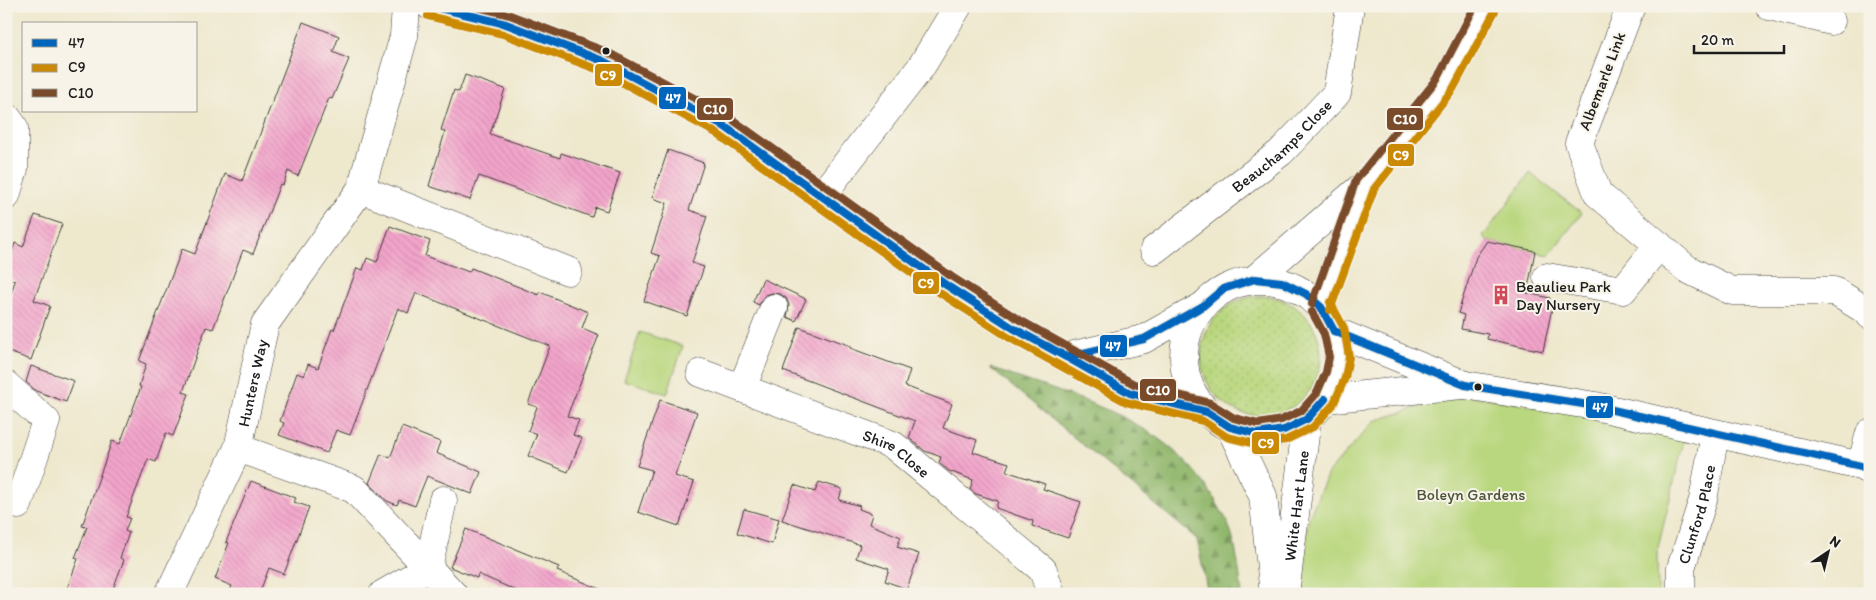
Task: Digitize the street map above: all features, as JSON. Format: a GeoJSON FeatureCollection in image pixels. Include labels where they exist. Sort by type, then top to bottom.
{"type":"FeatureCollection","features":[{"type":"Feature","properties":{"kind":"street","name":"Hunters Way"},"geometry":{"type":"LineString","coordinates":[[169,594],[238,448],[265,324],[361,189],[404,36],[406,6]]}},
{"type":"Feature","properties":{"kind":"street"},"geometry":{"type":"LineString","coordinates":[[430,6],[506,24],[602,61],[721,124],[946,286],[1013,328],[1130,393],[1207,412],[1230,427],[1257,434],[1284,430],[1316,409],[1465,385]]}},
{"type":"Feature","properties":{"kind":"street"},"geometry":{"type":"LineString","coordinates":[[822,195],[921,67],[958,6]]}},
{"type":"Feature","properties":{"kind":"street","name":"Beauchamps Close"},"geometry":{"type":"LineString","coordinates":[[1154,250],[1281,152],[1337,93],[1350,6]]}},
{"type":"Feature","properties":{"kind":"street"},"geometry":{"type":"LineString","coordinates":[[1255,280],[1365,184],[1445,84],[1486,6]]}},
{"type":"Feature","properties":{"kind":"street","name":"Albemarle Link"},"geometry":{"type":"LineString","coordinates":[[1631,6],[1579,143],[1598,194],[1687,269],[1732,291],[1834,291],[1867,311],[1870,316]]}},
{"type":"Feature","properties":{"kind":"street"},"geometry":{"type":"LineString","coordinates":[[1769,6],[1831,22]]}},
{"type":"Feature","properties":{"kind":"street"},"geometry":{"type":"LineString","coordinates":[[6,116],[14,127],[14,169],[6,196]]}},
{"type":"Feature","properties":{"kind":"street"},"geometry":{"type":"LineString","coordinates":[[1321,308],[1365,184]]}},
{"type":"Feature","properties":{"kind":"street"},"geometry":{"type":"LineString","coordinates":[[361,189],[568,271]]}},
{"type":"Feature","properties":{"kind":"street"},"geometry":{"type":"LineString","coordinates":[[1547,277],[1623,290],[1659,245]]}},
{"type":"Feature","properties":{"kind":"street"},"geometry":{"type":"LineString","coordinates":[[1066,357],[1144,338],[1203,306],[1223,289],[1255,280],[1282,282],[1306,294],[1321,308],[1334,331],[1339,357],[1336,375],[1316,409]]}},
{"type":"Feature","properties":{"kind":"street"},"geometry":{"type":"LineString","coordinates":[[1203,306],[1194,318],[1185,343],[1185,370],[1192,391],[1207,412]]}},
{"type":"Feature","properties":{"kind":"street"},"geometry":{"type":"LineString","coordinates":[[742,388],[774,308]]}},
{"type":"Feature","properties":{"kind":"street"},"geometry":{"type":"LineString","coordinates":[[1334,331],[1465,385],[1595,406],[1866,468],[1870,433]]}},
{"type":"Feature","properties":{"kind":"street","name":"Shire Close"},"geometry":{"type":"LineString","coordinates":[[701,373],[893,446],[1044,570],[1051,594]]}},
{"type":"Feature","properties":{"kind":"street"},"geometry":{"type":"LineString","coordinates":[[6,385],[46,421],[18,505]]}},
{"type":"Feature","properties":{"kind":"street","name":"White Hart Lane"},"geometry":{"type":"LineString","coordinates":[[1285,594],[1316,409]]}},
{"type":"Feature","properties":{"kind":"street","name":"White Hart Lane"},"geometry":{"type":"LineString","coordinates":[[1230,427],[1263,496],[1274,594]]}},
{"type":"Feature","properties":{"kind":"street","name":"Clunford Place"},"geometry":{"type":"LineString","coordinates":[[1681,594],[1681,568],[1703,500],[1716,434]]}},
{"type":"Feature","properties":{"kind":"street"},"geometry":{"type":"LineString","coordinates":[[238,448],[354,489],[454,594]]}},
{"type":"Feature","properties":{"kind":"street"},"geometry":{"type":"LineString","coordinates":[[383,594],[428,568],[443,500]]}},
{"type":"Feature","properties":{"kind":"green space"},"geometry":{"type":"Polygon","coordinates":[[[1530,173],[1582,213],[1549,255],[1487,241],[1483,237],[1530,173]]]}},
{"type":"Feature","properties":{"kind":"green space"},"geometry":{"type":"Polygon","coordinates":[[[1261,296],[1284,300],[1304,313],[1317,333],[1321,356],[1317,379],[1304,399],[1284,412],[1261,416],[1238,412],[1218,399],[1205,379],[1201,356],[1205,333],[1218,313],[1238,300],[1261,296]]]}},
{"type":"Feature","properties":{"kind":"green space"},"geometry":{"type":"Polygon","coordinates":[[[640,332],[683,346],[667,394],[624,380],[640,332]]]}},
{"type":"Feature","properties":{"kind":"green space"},"geometry":{"type":"Polygon","coordinates":[[[990,368],[1086,401],[1116,414],[1145,429],[1171,448],[1195,471],[1226,519],[1235,546],[1242,594],[1208,594],[1197,539],[990,368]]]}},
{"type":"Feature","properties":{"kind":"green space","name":"Boleyn Gardens"},"geometry":{"type":"Polygon","coordinates":[[[1461,394],[1686,432],[1657,552],[1658,594],[1299,594],[1308,520],[1328,473],[1374,421],[1461,394]]]}},
{"type":"Feature","properties":{"kind":"building"},"geometry":{"type":"Polygon","coordinates":[[[303,22],[339,36],[333,52],[349,59],[332,99],[329,98],[298,176],[288,171],[283,185],[280,184],[253,254],[243,250],[213,329],[206,327],[183,392],[189,394],[173,436],[166,433],[156,462],[148,459],[126,517],[130,518],[125,531],[129,533],[120,558],[124,560],[111,594],[65,594],[78,559],[75,558],[87,527],[82,526],[112,441],[120,444],[141,387],[139,386],[146,364],[139,361],[182,249],[195,254],[225,174],[242,181],[303,22]]]}},
{"type":"Feature","properties":{"kind":"building"},"geometry":{"type":"Polygon","coordinates":[[[465,75],[505,89],[490,134],[560,158],[561,153],[620,173],[607,211],[595,207],[592,217],[479,176],[470,200],[429,186],[445,132],[441,130],[454,90],[459,92],[465,75]]]}},
{"type":"Feature","properties":{"kind":"building"},"geometry":{"type":"Polygon","coordinates":[[[668,150],[704,163],[689,210],[707,216],[692,263],[704,267],[687,316],[644,301],[660,256],[651,253],[667,203],[652,198],[668,150]]]}},
{"type":"Feature","properties":{"kind":"building"},"geometry":{"type":"Polygon","coordinates":[[[35,215],[62,224],[34,300],[50,306],[31,360],[6,351],[6,308],[15,281],[6,278],[6,269],[15,243],[23,247],[35,215]]]}},
{"type":"Feature","properties":{"kind":"building"},"geometry":{"type":"Polygon","coordinates":[[[390,226],[430,241],[425,256],[469,272],[471,268],[539,295],[540,292],[588,312],[582,328],[599,335],[567,416],[579,420],[573,435],[582,438],[568,472],[528,456],[537,434],[528,431],[537,407],[528,404],[550,346],[416,293],[408,313],[398,308],[350,435],[336,430],[327,453],[279,435],[284,423],[280,421],[297,373],[304,376],[308,364],[318,368],[357,268],[363,270],[367,258],[377,262],[390,226]]]}},
{"type":"Feature","properties":{"kind":"building","name":"Beaulieu Park Day Nursery"},"geometry":{"type":"Polygon","coordinates":[[[1487,241],[1535,251],[1527,293],[1550,298],[1548,308],[1552,308],[1543,351],[1487,339],[1488,334],[1461,329],[1464,315],[1458,313],[1476,257],[1487,241]]]}},
{"type":"Feature","properties":{"kind":"building"},"geometry":{"type":"Polygon","coordinates":[[[763,279],[806,299],[796,321],[787,317],[789,305],[786,298],[780,294],[772,293],[765,295],[759,305],[753,302],[763,279]]]}},
{"type":"Feature","properties":{"kind":"building"},"geometry":{"type":"Polygon","coordinates":[[[799,327],[910,370],[905,386],[952,404],[943,428],[977,440],[973,452],[1009,463],[1006,471],[1045,484],[1043,489],[1081,502],[1068,538],[1032,526],[1033,521],[996,508],[998,501],[976,494],[970,489],[973,480],[949,471],[939,463],[941,457],[925,451],[909,438],[915,421],[783,371],[799,327]]]}},
{"type":"Feature","properties":{"kind":"building"},"geometry":{"type":"Polygon","coordinates":[[[31,366],[74,381],[66,402],[36,391],[26,382],[31,366]]]}},
{"type":"Feature","properties":{"kind":"building"},"geometry":{"type":"Polygon","coordinates":[[[660,400],[697,412],[675,476],[694,482],[679,526],[638,512],[652,470],[637,466],[660,400]]]}},
{"type":"Feature","properties":{"kind":"building"},"geometry":{"type":"Polygon","coordinates":[[[402,427],[440,442],[436,453],[481,472],[472,494],[427,476],[415,506],[399,500],[397,505],[387,501],[369,483],[381,454],[390,458],[402,427]]]}},
{"type":"Feature","properties":{"kind":"building"},"geometry":{"type":"Polygon","coordinates":[[[251,481],[296,498],[294,502],[309,507],[284,574],[269,568],[259,594],[229,594],[232,586],[215,579],[229,543],[226,542],[251,481]]]}},
{"type":"Feature","properties":{"kind":"building"},"geometry":{"type":"Polygon","coordinates":[[[819,482],[842,489],[839,500],[860,506],[859,509],[872,514],[869,524],[901,537],[897,547],[919,554],[907,589],[885,581],[889,569],[856,558],[860,545],[782,520],[794,485],[815,492],[819,482]]]}},
{"type":"Feature","properties":{"kind":"building"},"geometry":{"type":"Polygon","coordinates":[[[744,509],[779,519],[772,544],[737,533],[744,509]]]}},
{"type":"Feature","properties":{"kind":"building"},"geometry":{"type":"Polygon","coordinates":[[[466,529],[559,567],[557,571],[612,594],[524,594],[478,574],[477,578],[450,567],[466,529]]]}},
{"type":"Feature","properties":{"kind":"transit line","name":"47"},"geometry":{"type":"LineString","coordinates":[[431,6],[506,24],[603,61],[721,124],[946,285],[1013,328],[1066,357],[1144,339],[1203,306],[1223,289],[1255,279],[1282,282],[1306,294],[1321,307],[1334,331]]}},
{"type":"Feature","properties":{"kind":"transit line","name":"C10"},"geometry":{"type":"LineString","coordinates":[[474,6],[510,15],[607,52],[726,115],[952,277],[1018,319],[1134,384],[1210,403],[1234,418],[1258,424],[1281,420],[1301,411],[1317,393],[1326,372],[1329,357],[1324,334],[1312,312]]}},
{"type":"Feature","properties":{"kind":"transit line","name":"C10"},"geometry":{"type":"LineString","coordinates":[[1312,304],[1356,180],[1437,79],[1475,6]]}},
{"type":"Feature","properties":{"kind":"transit line","name":"C9"},"geometry":{"type":"LineString","coordinates":[[1330,310],[1374,189],[1453,89],[1495,11]]}},
{"type":"Feature","properties":{"kind":"transit line","name":"C9"},"geometry":{"type":"LineString","coordinates":[[428,16],[503,34],[599,70],[716,133],[940,293],[1008,337],[1126,402],[1203,421],[1227,437],[1256,444],[1286,440],[1313,427],[1333,405],[1345,378],[1349,357],[1344,328],[1330,302]]}},
{"type":"Feature","properties":{"kind":"transit line","name":"47"},"geometry":{"type":"LineString","coordinates":[[1334,331],[1465,385],[1595,406],[1861,466],[1870,471]]}},
{"type":"Feature","properties":{"kind":"transit line","name":"47"},"geometry":{"type":"LineString","coordinates":[[1047,346],[1130,393],[1207,412],[1230,427],[1257,434],[1284,430],[1307,419],[1325,399]]}},
{"type":"Feature","properties":{"kind":"place","name":"Beaulieu Park Day Nursery"},"geometry":{"type":"Point","coordinates":[1501,295]}}]}
